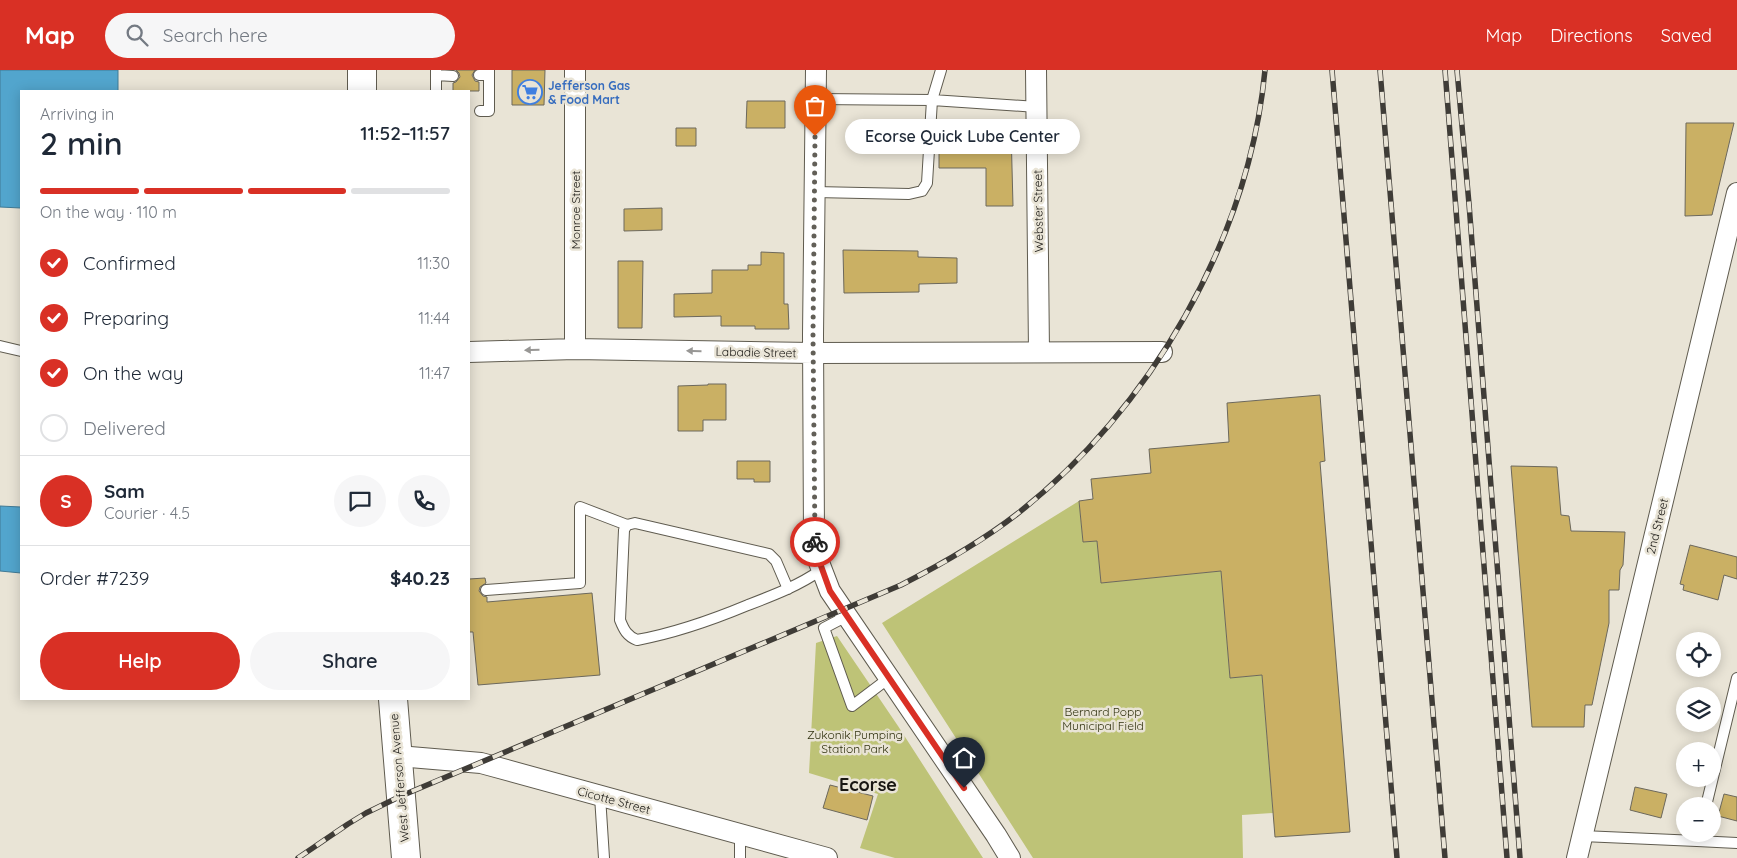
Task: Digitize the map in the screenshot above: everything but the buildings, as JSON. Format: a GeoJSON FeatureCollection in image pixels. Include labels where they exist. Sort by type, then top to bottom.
{"type":"FeatureCollection","features":[{"type":"Feature","properties":{"kind":"main road"},"geometry":{"type":"LineString","coordinates":[[362,70],[362,90]]}},
{"type":"Feature","properties":{"kind":"main road","name":"West Jefferson Avenue"},"geometry":{"type":"LineString","coordinates":[[393,700],[406,858]]}},
{"type":"Feature","properties":{"kind":"street","name":"Monroe Street"},"geometry":{"type":"LineString","coordinates":[[575,70],[575,349]]}},
{"type":"Feature","properties":{"kind":"street"},"geometry":{"type":"LineString","coordinates":[[816,70],[813,353],[814,538],[816,552],[830,591],[1010,858]]}},
{"type":"Feature","properties":{"kind":"street","name":"Webster Street"},"geometry":{"type":"LineString","coordinates":[[1036,70],[1039,352]]}},
{"type":"Feature","properties":{"kind":"street","name":"2nd Street"},"geometry":{"type":"LineString","coordinates":[[1576,858],[1737,193]]}},
{"type":"Feature","properties":{"kind":"street","name":"Labadie Street"},"geometry":{"type":"LineString","coordinates":[[470,352],[575,349],[813,353],[1162,352]]}},
{"type":"Feature","properties":{"kind":"street","name":"Cicotte Street"},"geometry":{"type":"LineString","coordinates":[[398,756],[480,763],[827,858]]}},
{"type":"Feature","properties":{"kind":"lane"},"geometry":{"type":"LineString","coordinates":[[815,192],[909,194],[922,191],[927,183],[932,100],[940,70]]}},
{"type":"Feature","properties":{"kind":"lane"},"geometry":{"type":"LineString","coordinates":[[436,90],[436,73],[453,76]]}},
{"type":"Feature","properties":{"kind":"lane"},"geometry":{"type":"LineString","coordinates":[[480,111],[489,111],[484,95],[486,73]]}},
{"type":"Feature","properties":{"kind":"lane"},"geometry":{"type":"LineString","coordinates":[[816,99],[932,100],[1037,107]]}},
{"type":"Feature","properties":{"kind":"lane"},"geometry":{"type":"LineString","coordinates":[[0,346],[20,351]]}},
{"type":"Feature","properties":{"kind":"lane"},"geometry":{"type":"LineString","coordinates":[[486,590],[580,583],[580,507],[627,525],[635,523],[768,554],[776,561],[788,589]]}},
{"type":"Feature","properties":{"kind":"lane"},"geometry":{"type":"LineString","coordinates":[[627,525],[624,530],[620,620],[624,631],[630,638],[637,640],[710,620],[788,589],[807,580],[821,570]]}},
{"type":"Feature","properties":{"kind":"lane"},"geometry":{"type":"LineString","coordinates":[[847,616],[824,628],[852,706],[889,678]]}},
{"type":"Feature","properties":{"kind":"lane"},"geometry":{"type":"LineString","coordinates":[[1708,797],[1737,678]]}},
{"type":"Feature","properties":{"kind":"lane"},"geometry":{"type":"LineString","coordinates":[[600,796],[604,858]]}},
{"type":"Feature","properties":{"kind":"lane"},"geometry":{"type":"LineString","coordinates":[[740,834],[740,858]]}},
{"type":"Feature","properties":{"kind":"lane"},"geometry":{"type":"LineString","coordinates":[[1582,836],[1676,838]]}},
{"type":"Feature","properties":{"kind":"lane"},"geometry":{"type":"LineString","coordinates":[[1721,841],[1737,843]]}},
{"type":"Feature","properties":{"kind":"green space","name":"Bernard Popp Municipal Field"},"geometry":{"type":"Polygon","coordinates":[[[1079,501],[1083,542],[1097,541],[1101,583],[1221,571],[1230,678],[1262,675],[1273,813],[1242,815],[1243,858],[1033,858],[882,623],[1079,501]]]}},
{"type":"Feature","properties":{"kind":"green space","name":"Zukonik Pumping Station Park"},"geometry":{"type":"Polygon","coordinates":[[[837,636],[898,726],[983,858],[895,858],[860,848],[878,794],[809,773],[816,643],[837,636]]]}},
{"type":"Feature","properties":{"kind":"water"},"geometry":{"type":"Polygon","coordinates":[[[0,70],[118,70],[118,90],[20,90],[20,208],[0,207],[0,70]]]}},
{"type":"Feature","properties":{"kind":"water"},"geometry":{"type":"Polygon","coordinates":[[[0,506],[20,507],[20,573],[0,571],[0,506]]]}},
{"type":"Feature","properties":{"kind":"railway"},"geometry":{"type":"LineString","coordinates":[[298,858],[366,813],[401,796],[901,585],[961,552],[1017,514],[1065,472],[1110,425],[1150,372],[1185,316],[1215,257],[1238,196],[1255,133],[1265,70]]}},
{"type":"Feature","properties":{"kind":"railway"},"geometry":{"type":"LineString","coordinates":[[1332,70],[1397,858]]}},
{"type":"Feature","properties":{"kind":"railway"},"geometry":{"type":"LineString","coordinates":[[1380,70],[1445,858]]}},
{"type":"Feature","properties":{"kind":"railway"},"geometry":{"type":"LineString","coordinates":[[1445,70],[1507,858]]}},
{"type":"Feature","properties":{"kind":"railway"},"geometry":{"type":"LineString","coordinates":[[1457,70],[1520,858]]}},
{"type":"Feature","properties":{"kind":"way so far"},"geometry":{"type":"LineString","coordinates":[[815,136],[813,335],[815,542]]}},
{"type":"Feature","properties":{"kind":"place","name":"Jefferson Gas & Food Mart"},"geometry":{"type":"Point","coordinates":[530,92]}},
{"type":"Feature","properties":{"kind":"place","name":"Ecorse Quick Lube Center"},"geometry":{"type":"Point","coordinates":[815,136]}},
{"type":"Feature","properties":{"kind":"district","name":"Ecorse"},"geometry":{"type":"Point","coordinates":[868,784]}},
{"type":"Feature","properties":{"kind":"route"},"geometry":{"type":"LineString","coordinates":[[815,542],[821,570],[830,591],[964,788]]}}]}
